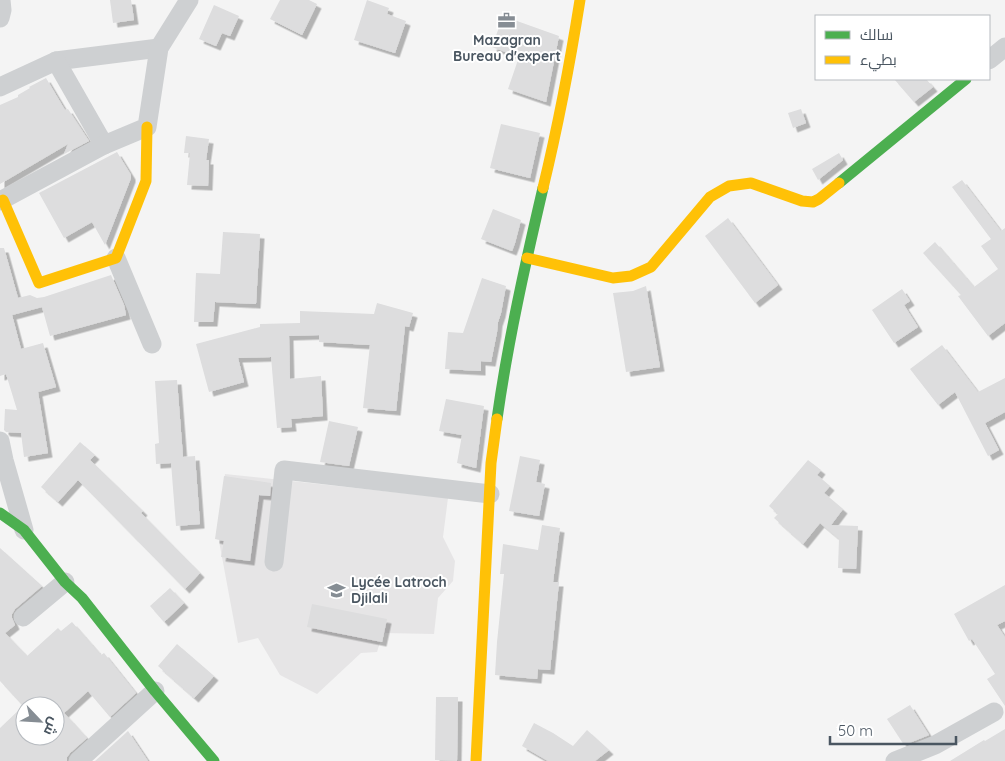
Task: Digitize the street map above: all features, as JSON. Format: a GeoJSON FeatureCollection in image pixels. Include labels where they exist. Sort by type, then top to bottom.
{"type":"FeatureCollection","features":[{"type":"Feature","properties":{"kind":"main road"},"geometry":{"type":"LineString","coordinates":[[476,761],[491,464],[502,385],[527,258],[552,151],[580,0]]}},
{"type":"Feature","properties":{"kind":"main road"},"geometry":{"type":"LineString","coordinates":[[527,258],[613,278],[631,276],[651,267],[710,197],[729,186],[751,183],[802,201],[813,202],[965,80]]}},
{"type":"Feature","properties":{"kind":"main road"},"geometry":{"type":"LineString","coordinates":[[2,201],[39,284],[116,258],[146,181],[147,127]]}},
{"type":"Feature","properties":{"kind":"main road"},"geometry":{"type":"LineString","coordinates":[[0,513],[24,530],[65,582],[82,598],[155,691],[214,761]]}},
{"type":"Feature","properties":{"kind":"street"},"geometry":{"type":"LineString","coordinates":[[0,18],[2,10],[1,0]]}},
{"type":"Feature","properties":{"kind":"street"},"geometry":{"type":"LineString","coordinates":[[2,201],[104,145],[147,127],[159,48],[189,0]]}},
{"type":"Feature","properties":{"kind":"street"},"geometry":{"type":"LineString","coordinates":[[990,59],[1005,47]]}},
{"type":"Feature","properties":{"kind":"street"},"geometry":{"type":"LineString","coordinates":[[0,87],[56,61],[159,48]]}},
{"type":"Feature","properties":{"kind":"street"},"geometry":{"type":"LineString","coordinates":[[56,61],[104,145]]}},
{"type":"Feature","properties":{"kind":"street"},"geometry":{"type":"LineString","coordinates":[[116,258],[152,344]]}},
{"type":"Feature","properties":{"kind":"street"},"geometry":{"type":"LineString","coordinates":[[0,441],[24,530]]}},
{"type":"Feature","properties":{"kind":"street"},"geometry":{"type":"LineString","coordinates":[[274,562],[284,470],[490,494]]}},
{"type":"Feature","properties":{"kind":"street"},"geometry":{"type":"LineString","coordinates":[[23,617],[65,582]]}},
{"type":"Feature","properties":{"kind":"street"},"geometry":{"type":"LineString","coordinates":[[78,761],[155,691]]}},
{"type":"Feature","properties":{"kind":"street"},"geometry":{"type":"LineString","coordinates":[[895,761],[935,745],[994,712]]}},
{"type":"Feature","properties":{"kind":"shaded area","name":"Lycée Latroch Djilali"},"geometry":{"type":"Polygon","coordinates":[[[225,474],[448,498],[443,537],[455,561],[453,581],[438,598],[434,634],[383,633],[377,652],[361,653],[317,694],[280,675],[258,638],[238,643],[219,541],[225,474]]]}},
{"type":"Feature","properties":{"kind":"building"},"geometry":{"type":"Polygon","coordinates":[[[110,0],[131,0],[134,20],[113,23],[110,0]]]}},
{"type":"Feature","properties":{"kind":"building"},"geometry":{"type":"Polygon","coordinates":[[[280,0],[309,0],[317,4],[302,35],[270,19],[280,0]]]}},
{"type":"Feature","properties":{"kind":"building"},"geometry":{"type":"Polygon","coordinates":[[[367,0],[389,8],[387,14],[406,21],[395,53],[354,40],[367,0]]]}},
{"type":"Feature","properties":{"kind":"building"},"geometry":{"type":"Polygon","coordinates":[[[214,5],[239,16],[230,36],[222,33],[216,46],[199,39],[214,5]]]}},
{"type":"Feature","properties":{"kind":"building"},"geometry":{"type":"Polygon","coordinates":[[[503,16],[559,36],[546,102],[508,89],[519,57],[492,47],[503,16]]]}},
{"type":"Feature","properties":{"kind":"building"},"geometry":{"type":"Polygon","coordinates":[[[46,78],[65,110],[68,109],[89,141],[64,154],[68,144],[0,184],[0,105],[18,97],[29,87],[46,78]]]}},
{"type":"Feature","properties":{"kind":"building"},"geometry":{"type":"Polygon","coordinates":[[[895,80],[927,80],[933,87],[914,102],[895,80]]]}},
{"type":"Feature","properties":{"kind":"building"},"geometry":{"type":"Polygon","coordinates":[[[801,109],[806,123],[793,128],[788,113],[801,109]]]}},
{"type":"Feature","properties":{"kind":"building"},"geometry":{"type":"Polygon","coordinates":[[[501,124],[540,133],[530,178],[490,168],[501,124]]]}},
{"type":"Feature","properties":{"kind":"building"},"geometry":{"type":"Polygon","coordinates":[[[186,136],[209,139],[206,160],[209,160],[208,186],[187,185],[190,153],[184,153],[186,136]]]}},
{"type":"Feature","properties":{"kind":"building"},"geometry":{"type":"Polygon","coordinates":[[[117,152],[131,178],[105,245],[92,222],[64,238],[39,193],[117,152]]]}},
{"type":"Feature","properties":{"kind":"building"},"geometry":{"type":"Polygon","coordinates":[[[839,153],[843,160],[818,180],[812,169],[839,153]]]}},
{"type":"Feature","properties":{"kind":"building"},"geometry":{"type":"Polygon","coordinates":[[[962,180],[1001,231],[1005,228],[1005,323],[988,336],[958,296],[961,295],[923,253],[935,242],[974,287],[998,269],[981,246],[991,239],[952,187],[962,180]]]}},
{"type":"Feature","properties":{"kind":"building"},"geometry":{"type":"Polygon","coordinates":[[[493,209],[521,220],[512,251],[481,239],[493,209]]]}},
{"type":"Feature","properties":{"kind":"building"},"geometry":{"type":"Polygon","coordinates":[[[728,218],[778,285],[755,303],[705,236],[728,218]]]}},
{"type":"Feature","properties":{"kind":"building"},"geometry":{"type":"Polygon","coordinates":[[[223,232],[260,234],[256,304],[215,302],[213,322],[194,322],[196,273],[220,274],[223,232]]]}},
{"type":"Feature","properties":{"kind":"building"},"geometry":{"type":"Polygon","coordinates":[[[0,248],[4,248],[18,298],[30,295],[37,298],[44,297],[111,275],[124,305],[126,315],[50,336],[42,307],[12,315],[21,349],[43,343],[56,387],[38,392],[48,453],[24,457],[21,433],[6,432],[4,430],[5,409],[17,410],[6,374],[0,376],[0,248]]]}},
{"type":"Feature","properties":{"kind":"building"},"geometry":{"type":"Polygon","coordinates":[[[482,278],[506,286],[491,362],[481,361],[481,371],[445,369],[448,332],[463,333],[482,278]]]}},
{"type":"Feature","properties":{"kind":"building"},"geometry":{"type":"Polygon","coordinates":[[[646,286],[660,367],[626,372],[613,293],[633,291],[646,286]]]}},
{"type":"Feature","properties":{"kind":"building"},"geometry":{"type":"Polygon","coordinates":[[[902,289],[910,301],[904,305],[918,327],[894,343],[872,310],[902,289]]]}},
{"type":"Feature","properties":{"kind":"building"},"geometry":{"type":"Polygon","coordinates":[[[377,303],[413,313],[409,327],[405,326],[396,411],[363,408],[370,345],[319,342],[319,335],[289,336],[290,379],[321,376],[323,416],[291,419],[292,427],[277,428],[271,357],[238,358],[244,382],[209,392],[196,344],[260,327],[260,324],[300,323],[300,311],[374,314],[377,303]]]}},
{"type":"Feature","properties":{"kind":"building"},"geometry":{"type":"Polygon","coordinates":[[[942,345],[978,392],[1005,378],[1005,412],[985,423],[999,450],[988,456],[955,392],[938,405],[910,369],[942,345]]]}},
{"type":"Feature","properties":{"kind":"building"},"geometry":{"type":"Polygon","coordinates":[[[177,380],[183,457],[195,456],[200,524],[176,526],[171,463],[156,464],[155,444],[159,443],[155,381],[177,380]]]}},
{"type":"Feature","properties":{"kind":"building"},"geometry":{"type":"Polygon","coordinates":[[[446,399],[484,406],[476,468],[457,463],[462,435],[439,431],[446,399]]]}},
{"type":"Feature","properties":{"kind":"building"},"geometry":{"type":"Polygon","coordinates":[[[329,421],[358,427],[349,466],[320,462],[329,421]]]}},
{"type":"Feature","properties":{"kind":"building"},"geometry":{"type":"Polygon","coordinates":[[[80,442],[95,455],[90,460],[143,511],[141,513],[200,573],[185,589],[78,480],[58,502],[41,487],[80,442]]]}},
{"type":"Feature","properties":{"kind":"building"},"geometry":{"type":"Polygon","coordinates":[[[520,456],[540,460],[536,482],[545,484],[539,516],[509,511],[520,456]]]}},
{"type":"Feature","properties":{"kind":"building"},"geometry":{"type":"Polygon","coordinates":[[[808,460],[821,470],[817,475],[830,486],[824,493],[843,509],[831,525],[858,526],[856,569],[838,568],[839,539],[820,523],[803,544],[774,518],[778,514],[769,506],[808,460]]]}},
{"type":"Feature","properties":{"kind":"building"},"geometry":{"type":"Polygon","coordinates":[[[224,476],[271,483],[270,496],[259,495],[250,561],[221,557],[224,541],[215,539],[224,476]]]}},
{"type":"Feature","properties":{"kind":"building"},"geometry":{"type":"Polygon","coordinates":[[[542,525],[560,528],[553,582],[559,582],[550,670],[538,669],[537,679],[495,675],[504,574],[500,574],[503,544],[538,550],[542,525]]]}},
{"type":"Feature","properties":{"kind":"building"},"geometry":{"type":"Polygon","coordinates":[[[0,548],[42,586],[15,609],[12,618],[15,625],[5,633],[27,656],[58,628],[61,631],[72,622],[101,655],[104,653],[136,693],[110,717],[88,691],[65,712],[65,696],[15,697],[0,681],[0,548]]]}},
{"type":"Feature","properties":{"kind":"building"},"geometry":{"type":"Polygon","coordinates":[[[1005,585],[1005,621],[997,625],[1005,637],[1005,706],[987,679],[995,674],[972,639],[969,641],[954,614],[1005,585]]]}},
{"type":"Feature","properties":{"kind":"building"},"geometry":{"type":"Polygon","coordinates":[[[170,588],[184,603],[164,622],[150,606],[170,588]]]}},
{"type":"Feature","properties":{"kind":"building"},"geometry":{"type":"Polygon","coordinates":[[[312,604],[387,619],[382,642],[307,627],[312,604]]]}},
{"type":"Feature","properties":{"kind":"building"},"geometry":{"type":"Polygon","coordinates":[[[177,644],[214,676],[194,698],[158,666],[177,644]]]}},
{"type":"Feature","properties":{"kind":"building"},"geometry":{"type":"Polygon","coordinates":[[[436,697],[458,697],[457,761],[435,760],[436,697]]]}},
{"type":"Feature","properties":{"kind":"building"},"geometry":{"type":"Polygon","coordinates":[[[910,705],[929,735],[904,745],[887,719],[910,705]]]}},
{"type":"Feature","properties":{"kind":"building"},"geometry":{"type":"Polygon","coordinates":[[[15,714],[15,746],[65,746],[65,714],[87,738],[70,753],[67,761],[0,761],[0,728],[15,714]]]}},
{"type":"Feature","properties":{"kind":"building"},"geometry":{"type":"Polygon","coordinates":[[[534,723],[573,746],[587,730],[609,750],[595,761],[548,761],[522,746],[534,723]]]}},
{"type":"Feature","properties":{"kind":"building"},"geometry":{"type":"Polygon","coordinates":[[[1005,729],[1005,761],[950,761],[984,740],[1005,729]]]}},
{"type":"Feature","properties":{"kind":"building"},"geometry":{"type":"Polygon","coordinates":[[[128,731],[148,761],[95,761],[128,731]]]}},
{"type":"Feature","properties":{"kind":"traffic: fast"},"geometry":{"type":"LineString","coordinates":[[839,183],[965,80]]}},
{"type":"Feature","properties":{"kind":"traffic: fast"},"geometry":{"type":"LineString","coordinates":[[497,419],[517,303],[543,188]]}},
{"type":"Feature","properties":{"kind":"traffic: fast"},"geometry":{"type":"LineString","coordinates":[[0,513],[24,530],[65,582],[82,598],[155,691],[214,761]]}},
{"type":"Feature","properties":{"kind":"traffic: slow"},"geometry":{"type":"LineString","coordinates":[[543,188],[554,141],[580,0]]}},
{"type":"Feature","properties":{"kind":"traffic: slow"},"geometry":{"type":"LineString","coordinates":[[3,200],[39,283],[116,258],[146,181],[147,127]]}},
{"type":"Feature","properties":{"kind":"traffic: slow"},"geometry":{"type":"LineString","coordinates":[[527,258],[613,278],[631,276],[651,267],[710,197],[729,186],[751,183],[802,201],[813,202],[839,183]]}},
{"type":"Feature","properties":{"kind":"traffic: slow"},"geometry":{"type":"LineString","coordinates":[[476,761],[491,463],[497,419]]}},
{"type":"Feature","properties":{"kind":"place","name":"Mazagran Bureau d'expert"},"geometry":{"type":"Point","coordinates":[507,20]}},
{"type":"Feature","properties":{"kind":"place","name":"Lycée Latroch Djilali"},"geometry":{"type":"Point","coordinates":[337,590]}}]}
